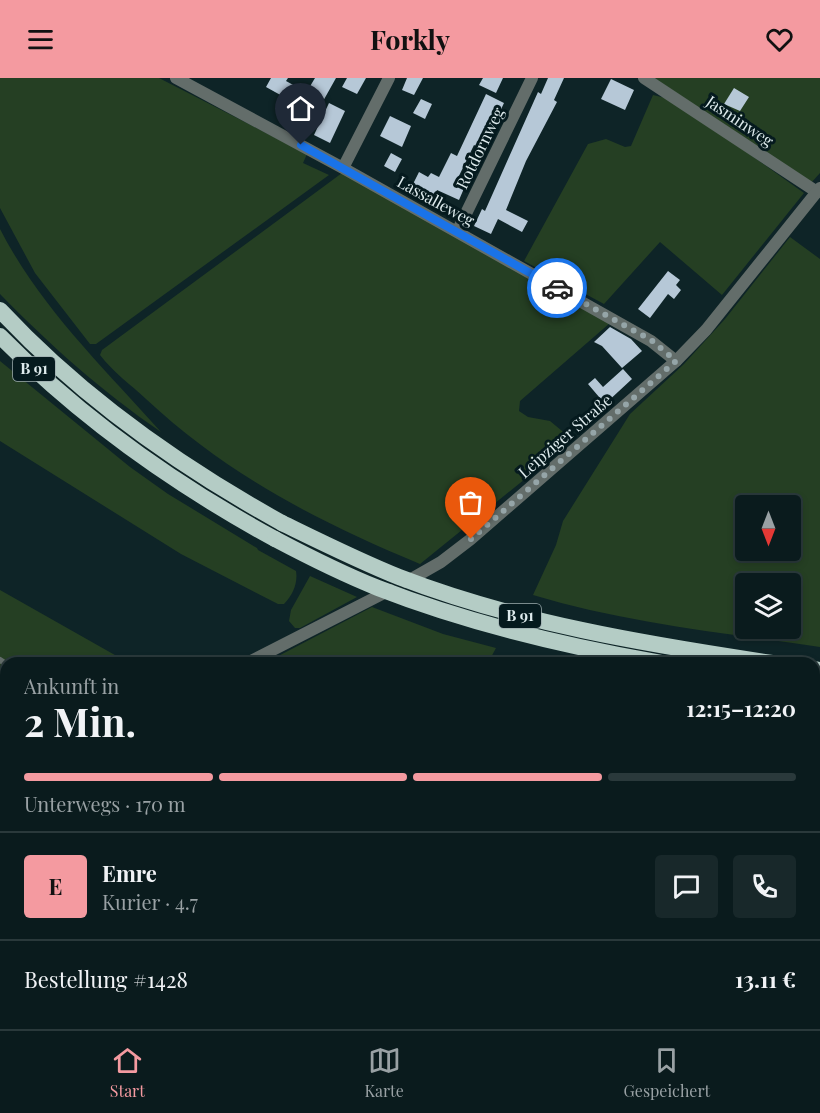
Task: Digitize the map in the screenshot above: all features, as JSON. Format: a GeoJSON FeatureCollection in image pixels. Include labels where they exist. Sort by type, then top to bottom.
{"type":"FeatureCollection","features":[{"type":"Feature","properties":{"kind":"highway","name":"B 91"},"geometry":{"type":"LineString","coordinates":[[0,310],[49,359],[141,435],[209,481],[282,523],[399,577],[495,609],[605,636],[734,657]]}},
{"type":"Feature","properties":{"kind":"highway","name":"B 91"},"geometry":{"type":"LineString","coordinates":[[0,336],[68,400],[174,480],[275,539],[350,577],[446,612],[542,640],[630,657]]}},
{"type":"Feature","properties":{"kind":"highway"},"geometry":{"type":"LineString","coordinates":[[0,352],[47,393],[68,400]]}},
{"type":"Feature","properties":{"kind":"street","name":"Lassalleweg"},"geometry":{"type":"LineString","coordinates":[[176,78],[343,168],[651,340],[676,361]]}},
{"type":"Feature","properties":{"kind":"street"},"geometry":{"type":"LineString","coordinates":[[343,168],[389,78]]}},
{"type":"Feature","properties":{"kind":"street","name":"Rotdornweg"},"geometry":{"type":"LineString","coordinates":[[457,232],[532,78]]}},
{"type":"Feature","properties":{"kind":"street","name":"Jasminweg"},"geometry":{"type":"LineString","coordinates":[[644,78],[818,190]]}},
{"type":"Feature","properties":{"kind":"street","name":"Leipziger Straße"},"geometry":{"type":"LineString","coordinates":[[259,657],[380,595],[449,556],[676,361],[706,330],[818,190]]}},
{"type":"Feature","properties":{"kind":"green space"},"geometry":{"type":"Polygon","coordinates":[[[0,78],[159,78],[307,154],[303,163],[329,175],[96,344],[90,344],[35,273],[0,208],[0,78]]]}},
{"type":"Feature","properties":{"kind":"green space"},"geometry":{"type":"Polygon","coordinates":[[[654,78],[820,78],[820,173],[811,183],[654,78]]]}},
{"type":"Feature","properties":{"kind":"green space"},"geometry":{"type":"Polygon","coordinates":[[[653,95],[674,100],[804,193],[722,295],[660,242],[604,304],[524,261],[588,144],[606,139],[625,147],[631,146],[653,95]]]}},
{"type":"Feature","properties":{"kind":"green space"},"geometry":{"type":"Polygon","coordinates":[[[342,173],[610,323],[520,401],[519,411],[528,417],[550,421],[573,440],[420,564],[345,531],[242,474],[177,426],[116,373],[100,355],[102,350],[342,173]]]}},
{"type":"Feature","properties":{"kind":"green space"},"geometry":{"type":"Polygon","coordinates":[[[0,229],[16,257],[53,310],[161,432],[77,367],[0,294],[0,229]]]}},
{"type":"Feature","properties":{"kind":"green space"},"geometry":{"type":"Polygon","coordinates":[[[790,237],[820,259],[820,647],[762,639],[801,639],[801,573],[735,573],[735,635],[639,620],[533,595],[556,545],[563,521],[630,414],[684,364],[725,319],[790,237]]]}},
{"type":"Feature","properties":{"kind":"green space"},"geometry":{"type":"Polygon","coordinates":[[[0,361],[130,467],[168,494],[296,571],[292,593],[284,604],[278,604],[181,554],[0,441],[0,361]]]}},
{"type":"Feature","properties":{"kind":"green space"},"geometry":{"type":"Polygon","coordinates":[[[310,576],[357,597],[300,628],[295,628],[289,621],[291,610],[310,576]]]}},
{"type":"Feature","properties":{"kind":"green space"},"geometry":{"type":"Polygon","coordinates":[[[0,590],[118,657],[0,657],[0,590]]]}},
{"type":"Feature","properties":{"kind":"green space"},"geometry":{"type":"Polygon","coordinates":[[[372,607],[443,634],[496,648],[491,657],[276,657],[372,607]]]}},
{"type":"Feature","properties":{"kind":"building"},"geometry":{"type":"Polygon","coordinates":[[[271,78],[288,78],[286,81],[306,92],[295,112],[280,104],[284,97],[266,87],[271,78]]]}},
{"type":"Feature","properties":{"kind":"building"},"geometry":{"type":"Polygon","coordinates":[[[315,78],[336,78],[322,103],[306,93],[315,78]]]}},
{"type":"Feature","properties":{"kind":"building"},"geometry":{"type":"Polygon","coordinates":[[[347,78],[366,78],[357,94],[342,87],[347,78]]]}},
{"type":"Feature","properties":{"kind":"building"},"geometry":{"type":"Polygon","coordinates":[[[407,78],[423,78],[414,95],[402,90],[407,78]]]}},
{"type":"Feature","properties":{"kind":"building"},"geometry":{"type":"Polygon","coordinates":[[[483,78],[503,78],[496,93],[479,85],[483,78]]]}},
{"type":"Feature","properties":{"kind":"building"},"geometry":{"type":"Polygon","coordinates":[[[548,78],[564,78],[554,100],[557,102],[526,161],[506,210],[528,221],[522,232],[498,219],[491,234],[474,226],[482,209],[485,211],[538,92],[541,94],[548,78]]]}},
{"type":"Feature","properties":{"kind":"building"},"geometry":{"type":"Polygon","coordinates":[[[611,79],[634,90],[625,110],[601,99],[611,79]]]}},
{"type":"Feature","properties":{"kind":"building"},"geometry":{"type":"Polygon","coordinates":[[[734,88],[749,97],[740,111],[724,104],[734,88]]]}},
{"type":"Feature","properties":{"kind":"building"},"geometry":{"type":"Polygon","coordinates":[[[486,94],[504,103],[494,124],[490,122],[478,147],[474,145],[456,182],[465,186],[459,200],[437,190],[434,197],[412,186],[419,172],[428,177],[431,173],[439,177],[451,153],[457,156],[486,94]]]}},
{"type":"Feature","properties":{"kind":"building"},"geometry":{"type":"Polygon","coordinates":[[[421,99],[432,104],[425,119],[413,113],[421,99]]]}},
{"type":"Feature","properties":{"kind":"building"},"geometry":{"type":"Polygon","coordinates":[[[329,103],[345,111],[330,143],[314,135],[329,103]]]}},
{"type":"Feature","properties":{"kind":"building"},"geometry":{"type":"Polygon","coordinates":[[[390,116],[411,126],[402,147],[380,136],[390,116]]]}},
{"type":"Feature","properties":{"kind":"building"},"geometry":{"type":"Polygon","coordinates":[[[391,153],[402,159],[395,172],[384,166],[391,153]]]}},
{"type":"Feature","properties":{"kind":"building"},"geometry":{"type":"Polygon","coordinates":[[[668,271],[680,280],[676,285],[681,290],[674,299],[668,294],[650,318],[638,309],[668,271]]]}},
{"type":"Feature","properties":{"kind":"building"},"geometry":{"type":"Polygon","coordinates":[[[610,327],[631,339],[642,351],[622,368],[602,346],[594,342],[610,327]]]}},
{"type":"Feature","properties":{"kind":"building"},"geometry":{"type":"Polygon","coordinates":[[[623,369],[632,379],[605,404],[588,384],[595,378],[603,387],[623,369]]]}},
{"type":"Feature","properties":{"kind":"way so far"},"geometry":{"type":"LineString","coordinates":[[471,539],[676,361],[651,340],[557,288]]}},
{"type":"Feature","properties":{"kind":"route"},"geometry":{"type":"LineString","coordinates":[[301,145],[557,288]]}}]}
